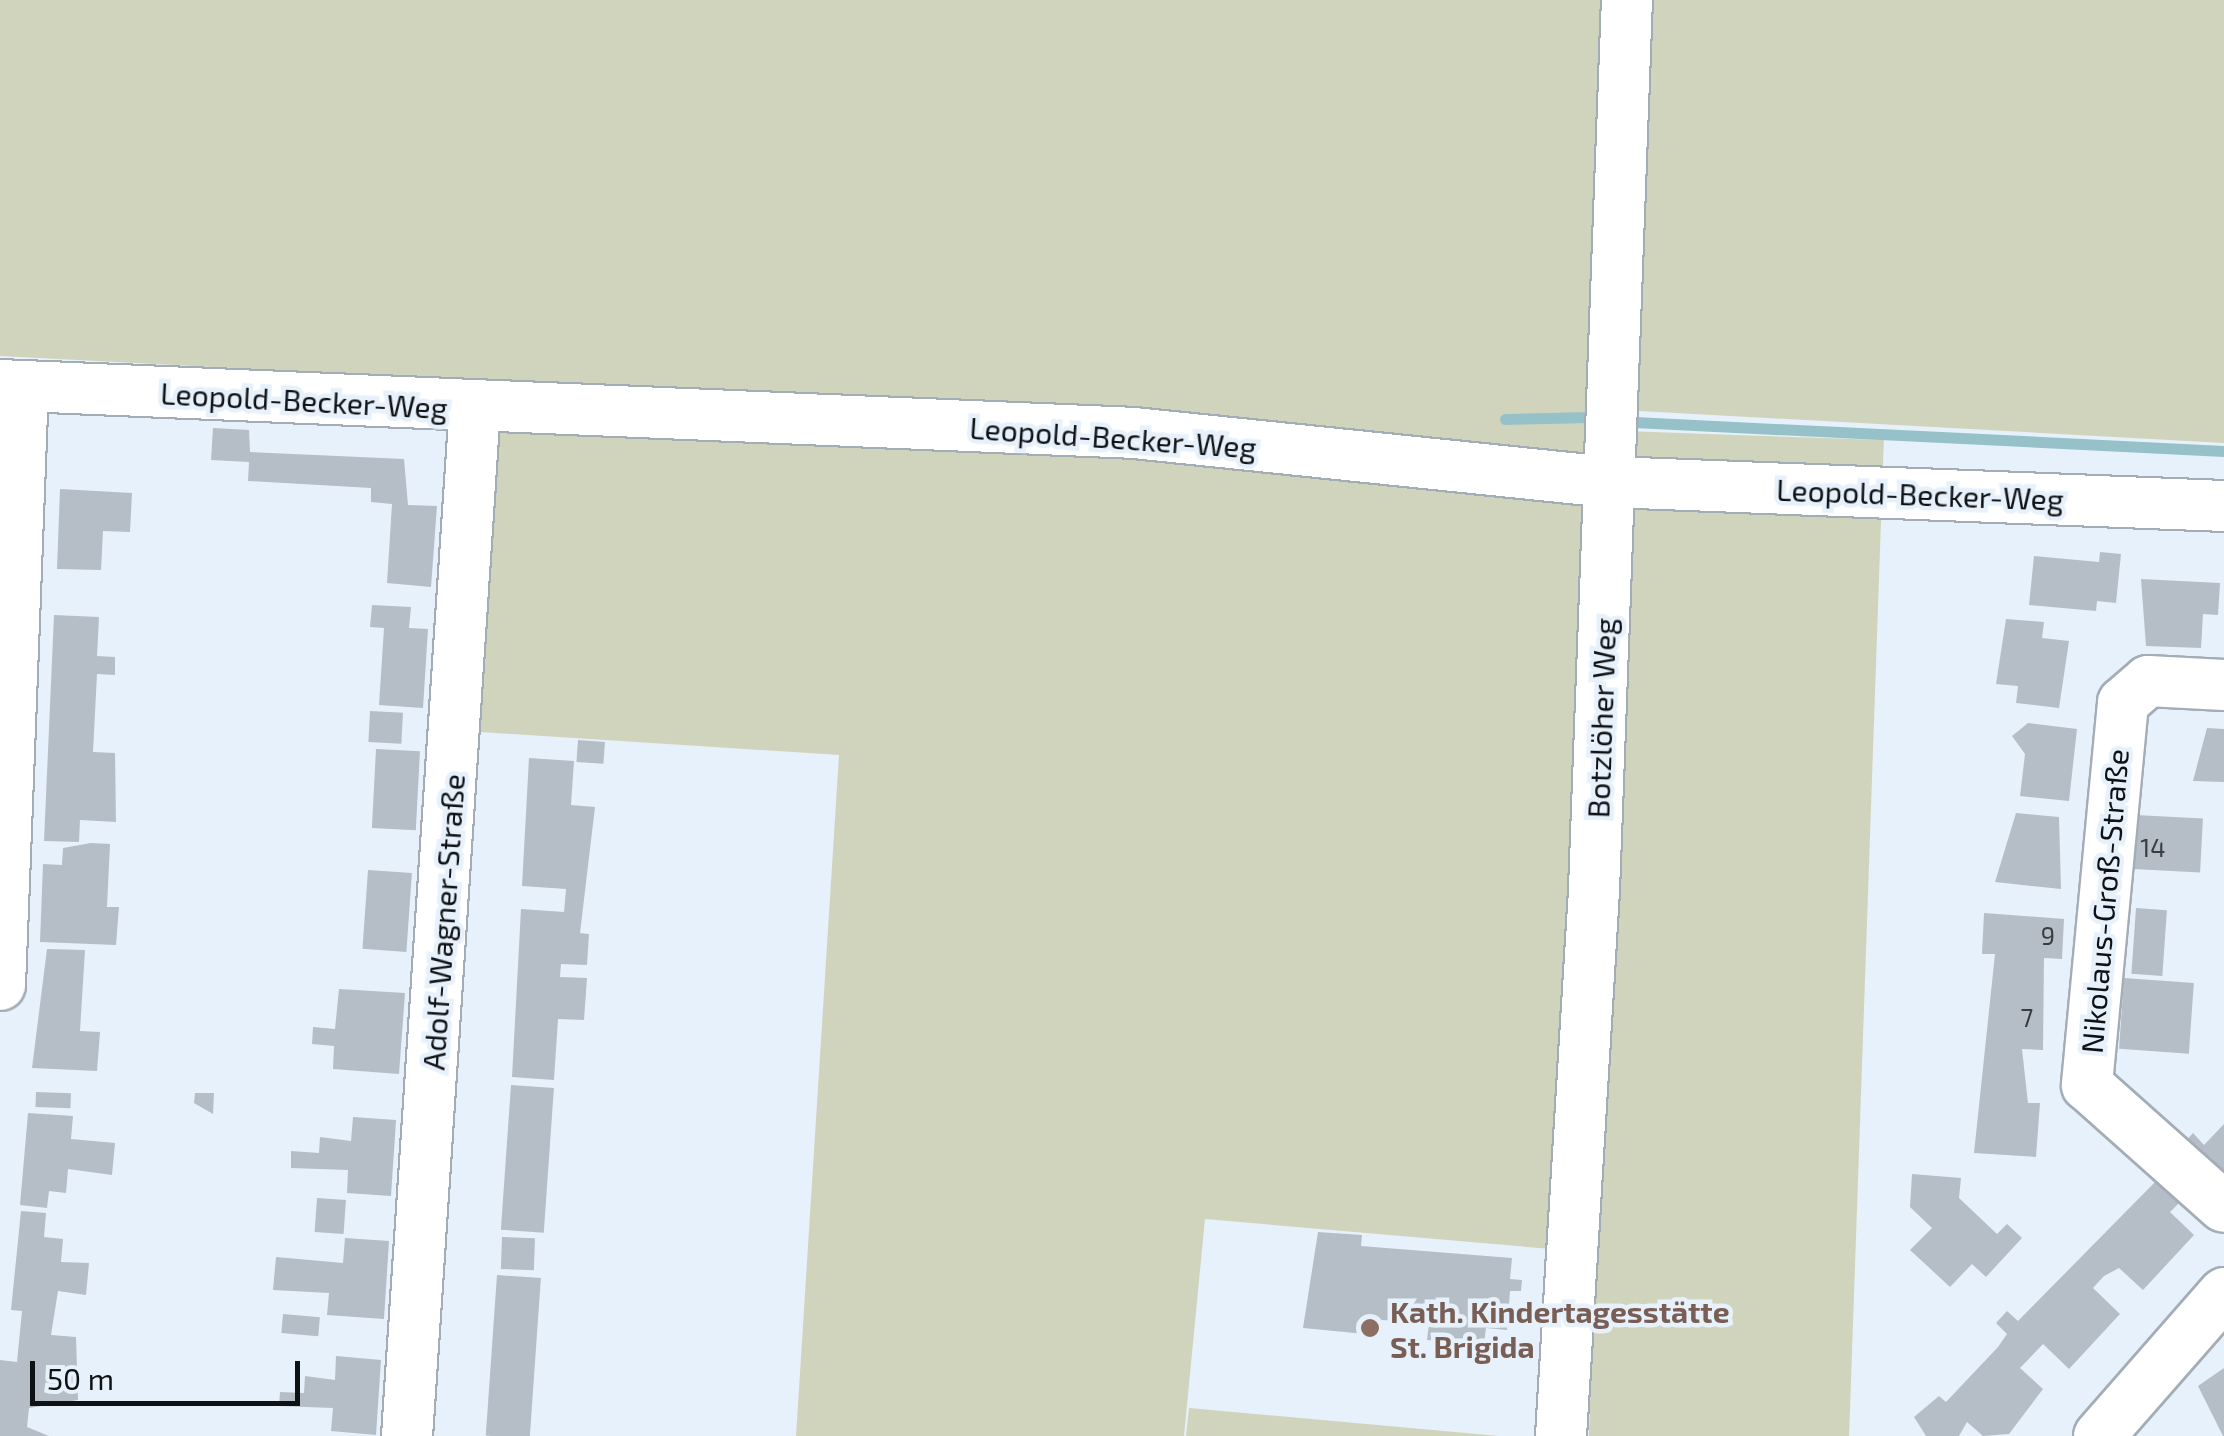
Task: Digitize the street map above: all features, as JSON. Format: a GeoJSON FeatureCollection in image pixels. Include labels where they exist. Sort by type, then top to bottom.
{"type":"FeatureCollection","features":[{"type":"Feature","properties":{"kind":"street","name":"Botzlöher Weg"},"geometry":{"type":"LineString","coordinates":[[1562,1436],[1611,482],[1627,0]]}},
{"type":"Feature","properties":{"kind":"street","name":"Leopold-Becker-Weg"},"geometry":{"type":"LineString","coordinates":[[11,386],[1134,433],[1611,482],[2224,506]]}},
{"type":"Feature","properties":{"kind":"street"},"geometry":{"type":"LineString","coordinates":[[0,985],[11,386]]}},
{"type":"Feature","properties":{"kind":"street","name":"Adolf-Wagner-Straße"},"geometry":{"type":"LineString","coordinates":[[407,1436],[475,408]]}},
{"type":"Feature","properties":{"kind":"street","name":"Nikolaus-Groß-Straße"},"geometry":{"type":"LineString","coordinates":[[2224,685],[2148,681],[2123,703],[2087,1085],[2224,1207]]}},
{"type":"Feature","properties":{"kind":"street"},"geometry":{"type":"LineString","coordinates":[[2098,1436],[2224,1294]]}},
{"type":"Feature","properties":{"kind":"green space"},"geometry":{"type":"Polygon","coordinates":[[[0,0],[2224,0],[2224,443],[1603,409],[1551,1249],[1205,1219],[1184,1436],[796,1436],[839,755],[480,732],[503,382],[0,356],[0,0]]]}},
{"type":"Feature","properties":{"kind":"green space"},"geometry":{"type":"Polygon","coordinates":[[[1624,431],[1884,440],[1849,1436],[1589,1436],[1624,431]]]}},
{"type":"Feature","properties":{"kind":"green space"},"geometry":{"type":"Polygon","coordinates":[[[1189,1408],[1499,1436],[1186,1436],[1189,1408]]]}},
{"type":"Feature","properties":{"kind":"building"},"geometry":{"type":"Polygon","coordinates":[[[213,428],[249,430],[250,452],[404,459],[408,505],[437,506],[431,587],[387,583],[392,504],[371,502],[371,488],[248,481],[249,462],[211,460],[213,428]]]}},
{"type":"Feature","properties":{"kind":"building"},"geometry":{"type":"Polygon","coordinates":[[[60,489],[132,493],[130,532],[103,531],[101,570],[57,569],[60,489]]]}},
{"type":"Feature","properties":{"kind":"building"},"geometry":{"type":"Polygon","coordinates":[[[2100,552],[2121,554],[2116,603],[2097,601],[2096,611],[2029,605],[2034,556],[2099,562],[2100,552]]]}},
{"type":"Feature","properties":{"kind":"building"},"geometry":{"type":"Polygon","coordinates":[[[2141,579],[2220,583],[2218,615],[2203,614],[2201,648],[2146,646],[2141,579]]]}},
{"type":"Feature","properties":{"kind":"building"},"geometry":{"type":"Polygon","coordinates":[[[372,605],[411,607],[409,628],[428,629],[423,708],[379,705],[384,628],[370,627],[372,605]]]}},
{"type":"Feature","properties":{"kind":"building"},"geometry":{"type":"Polygon","coordinates":[[[54,615],[99,617],[97,656],[115,657],[115,675],[97,674],[93,752],[115,753],[116,822],[80,820],[79,842],[44,841],[54,615]]]}},
{"type":"Feature","properties":{"kind":"building"},"geometry":{"type":"Polygon","coordinates":[[[2006,619],[2044,622],[2042,638],[2069,641],[2059,708],[2016,703],[2018,686],[1996,684],[2006,619]]]}},
{"type":"Feature","properties":{"kind":"building"},"geometry":{"type":"Polygon","coordinates":[[[370,711],[403,713],[401,744],[368,742],[370,711]]]}},
{"type":"Feature","properties":{"kind":"building"},"geometry":{"type":"Polygon","coordinates":[[[2028,723],[2077,729],[2069,801],[2020,796],[2025,754],[2012,736],[2028,723]]]}},
{"type":"Feature","properties":{"kind":"building"},"geometry":{"type":"Polygon","coordinates":[[[2207,728],[2224,729],[2224,782],[2193,781],[2207,728]]]}},
{"type":"Feature","properties":{"kind":"building"},"geometry":{"type":"Polygon","coordinates":[[[578,740],[605,742],[603,764],[576,762],[578,740]]]}},
{"type":"Feature","properties":{"kind":"building"},"geometry":{"type":"Polygon","coordinates":[[[376,749],[420,751],[416,830],[372,828],[376,749]]]}},
{"type":"Feature","properties":{"kind":"building"},"geometry":{"type":"Polygon","coordinates":[[[529,758],[574,761],[571,805],[595,807],[580,933],[589,934],[587,965],[561,964],[560,977],[587,978],[584,1020],[558,1019],[554,1080],[512,1077],[521,909],[564,912],[566,889],[522,886],[529,758]]]}},
{"type":"Feature","properties":{"kind":"building"},"geometry":{"type":"Polygon","coordinates":[[[2016,813],[2059,817],[2061,889],[1995,882],[2016,813]]]}},
{"type":"Feature","properties":{"kind":"building"},"geometry":{"type":"Polygon","coordinates":[[[2136,815],[2203,819],[2200,872],[2133,869],[2136,815]]]}},
{"type":"Feature","properties":{"kind":"building"},"geometry":{"type":"Polygon","coordinates":[[[110,844],[107,907],[119,907],[116,945],[40,942],[43,864],[62,865],[63,848],[110,844]]]}},
{"type":"Feature","properties":{"kind":"building"},"geometry":{"type":"Polygon","coordinates":[[[368,870],[412,873],[406,952],[362,949],[368,870]]]}},
{"type":"Feature","properties":{"kind":"building"},"geometry":{"type":"Polygon","coordinates":[[[2136,908],[2167,910],[2162,976],[2131,974],[2136,908]]]}},
{"type":"Feature","properties":{"kind":"building"},"geometry":{"type":"Polygon","coordinates":[[[1984,913],[2064,919],[2062,959],[2044,958],[2043,1050],[2022,1049],[2028,1103],[2040,1103],[2036,1157],[1974,1153],[1995,954],[1982,954],[1984,913]]]}},
{"type":"Feature","properties":{"kind":"building"},"geometry":{"type":"Polygon","coordinates":[[[47,949],[85,950],[80,1031],[100,1032],[97,1071],[32,1068],[47,949]]]}},
{"type":"Feature","properties":{"kind":"building"},"geometry":{"type":"Polygon","coordinates":[[[2124,978],[2194,983],[2189,1054],[2119,1049],[2124,978]]]}},
{"type":"Feature","properties":{"kind":"building"},"geometry":{"type":"Polygon","coordinates":[[[339,989],[405,993],[399,1074],[333,1069],[334,1046],[312,1044],[313,1027],[335,1029],[339,989]]]}},
{"type":"Feature","properties":{"kind":"building"},"geometry":{"type":"Polygon","coordinates":[[[511,1085],[554,1088],[544,1233],[501,1230],[511,1085]]]}},
{"type":"Feature","properties":{"kind":"building"},"geometry":{"type":"Polygon","coordinates":[[[36,1092],[71,1093],[70,1108],[35,1107],[36,1092]]]}},
{"type":"Feature","properties":{"kind":"building"},"geometry":{"type":"Polygon","coordinates":[[[195,1093],[214,1093],[213,1114],[194,1103],[195,1093]]]}},
{"type":"Feature","properties":{"kind":"building"},"geometry":{"type":"Polygon","coordinates":[[[28,1113],[73,1116],[71,1139],[115,1143],[112,1175],[68,1169],[66,1193],[49,1191],[47,1208],[20,1205],[28,1113]]]}},
{"type":"Feature","properties":{"kind":"building"},"geometry":{"type":"Polygon","coordinates":[[[353,1117],[396,1120],[391,1196],[347,1193],[348,1170],[291,1168],[291,1151],[319,1153],[320,1137],[351,1141],[353,1117]]]}},
{"type":"Feature","properties":{"kind":"building"},"geometry":{"type":"Polygon","coordinates":[[[2224,1124],[2224,1171],[2217,1178],[2182,1145],[2193,1133],[2204,1145],[2224,1124]]]}},
{"type":"Feature","properties":{"kind":"building"},"geometry":{"type":"Polygon","coordinates":[[[1912,1174],[1961,1178],[1959,1198],[1997,1234],[2007,1224],[2022,1238],[1986,1277],[1972,1264],[1950,1287],[1910,1250],[1932,1228],[1910,1207],[1912,1174]]]}},
{"type":"Feature","properties":{"kind":"building"},"geometry":{"type":"Polygon","coordinates":[[[2158,1179],[2181,1201],[2170,1212],[2194,1235],[2143,1290],[2119,1268],[2104,1276],[2093,1288],[2120,1314],[2069,1369],[2043,1344],[2020,1368],[2043,1389],[2009,1434],[1983,1436],[1967,1422],[1959,1436],[1926,1436],[1914,1417],[1939,1396],[1946,1402],[1998,1347],[2007,1334],[1996,1323],[2007,1311],[2018,1321],[2158,1179]]]}},
{"type":"Feature","properties":{"kind":"building"},"geometry":{"type":"Polygon","coordinates":[[[317,1198],[346,1200],[344,1234],[315,1232],[317,1198]]]}},
{"type":"Feature","properties":{"kind":"building"},"geometry":{"type":"Polygon","coordinates":[[[21,1211],[46,1213],[44,1237],[63,1239],[61,1262],[89,1263],[86,1295],[58,1291],[51,1335],[76,1337],[78,1400],[29,1408],[27,1427],[49,1436],[0,1436],[0,1360],[17,1362],[22,1311],[11,1310],[21,1211]]]}},
{"type":"Feature","properties":{"kind":"building"},"geometry":{"type":"Polygon","coordinates":[[[1318,1232],[1362,1235],[1361,1246],[1512,1258],[1510,1279],[1522,1280],[1521,1291],[1510,1291],[1507,1330],[1486,1328],[1484,1344],[1427,1340],[1429,1323],[1366,1319],[1365,1334],[1303,1328],[1318,1232]]]}},
{"type":"Feature","properties":{"kind":"building"},"geometry":{"type":"Polygon","coordinates":[[[502,1237],[535,1238],[534,1270],[501,1269],[502,1237]]]}},
{"type":"Feature","properties":{"kind":"building"},"geometry":{"type":"Polygon","coordinates":[[[345,1238],[389,1241],[384,1319],[327,1315],[329,1293],[273,1290],[276,1257],[343,1263],[345,1238]]]}},
{"type":"Feature","properties":{"kind":"building"},"geometry":{"type":"Polygon","coordinates":[[[497,1275],[541,1278],[530,1436],[486,1436],[497,1275]]]}},
{"type":"Feature","properties":{"kind":"building"},"geometry":{"type":"Polygon","coordinates":[[[283,1314],[320,1317],[318,1336],[281,1333],[283,1314]]]}},
{"type":"Feature","properties":{"kind":"building"},"geometry":{"type":"Polygon","coordinates":[[[336,1356],[381,1360],[376,1435],[331,1431],[333,1408],[279,1406],[280,1392],[304,1393],[305,1376],[335,1380],[336,1356]]]}},
{"type":"Feature","properties":{"kind":"building"},"geometry":{"type":"Polygon","coordinates":[[[2224,1368],[2224,1436],[2223,1436],[2198,1386],[2224,1368]]]}},
{"type":"Feature","properties":{"kind":"waterway"},"geometry":{"type":"LineString","coordinates":[[1505,419],[1590,417],[1590,409]]}},
{"type":"Feature","properties":{"kind":"waterway"},"geometry":{"type":"LineString","coordinates":[[1634,422],[2224,451]]}},
{"type":"Feature","properties":{"kind":"place","name":"Kath. Kindertagesstätte St. Brigida"},"geometry":{"type":"Point","coordinates":[1370,1328]}}]}
